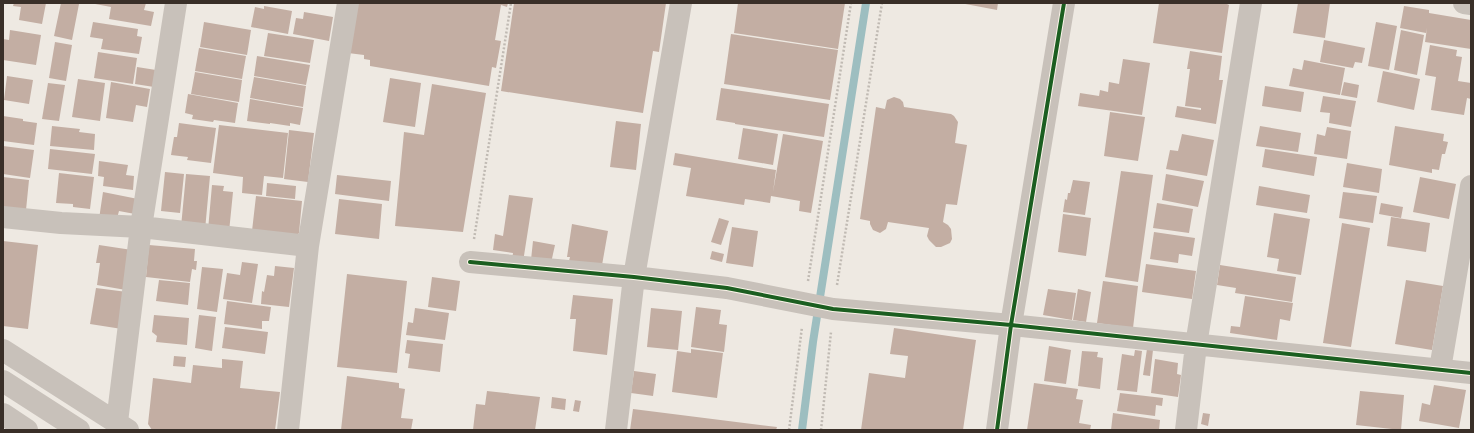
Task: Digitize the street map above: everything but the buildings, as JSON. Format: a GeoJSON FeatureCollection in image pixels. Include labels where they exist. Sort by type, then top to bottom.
{"type":"FeatureCollection","features":[{"type":"Feature","properties":{"kind":"street"},"geometry":{"type":"LineString","coordinates":[[3,350],[123,426],[141,228],[176,3]]}},
{"type":"Feature","properties":{"kind":"street"},"geometry":{"type":"LineString","coordinates":[[288,430],[308,246],[348,3]]}},
{"type":"Feature","properties":{"kind":"street"},"geometry":{"type":"LineString","coordinates":[[616,430],[634,277],[681,3]]}},
{"type":"Feature","properties":{"kind":"street"},"geometry":{"type":"LineString","coordinates":[[997,430],[1011,325],[1064,3]]}},
{"type":"Feature","properties":{"kind":"street"},"geometry":{"type":"LineString","coordinates":[[1186,430],[1196,345],[1251,3]]}},
{"type":"Feature","properties":{"kind":"street"},"geometry":{"type":"LineString","coordinates":[[1464,3],[1471,4]]}},
{"type":"Feature","properties":{"kind":"street"},"geometry":{"type":"LineString","coordinates":[[1440,369],[1471,186]]}},
{"type":"Feature","properties":{"kind":"street"},"geometry":{"type":"LineString","coordinates":[[3,217],[61,223],[141,228],[308,246]]}},
{"type":"Feature","properties":{"kind":"street"},"geometry":{"type":"LineString","coordinates":[[470,262],[634,277],[727,288],[832,309],[1011,325],[1471,373]]}},
{"type":"Feature","properties":{"kind":"street"},"geometry":{"type":"LineString","coordinates":[[3,381],[80,430]]}},
{"type":"Feature","properties":{"kind":"street"},"geometry":{"type":"LineString","coordinates":[[3,414],[27,430]]}},
{"type":"Feature","properties":{"kind":"path"},"geometry":{"type":"LineString","coordinates":[[470,262],[511,3]]}},
{"type":"Feature","properties":{"kind":"path"},"geometry":{"type":"LineString","coordinates":[[789,430],[806,304],[851,3]]}},
{"type":"Feature","properties":{"kind":"path"},"geometry":{"type":"LineString","coordinates":[[821,430],[832,309],[882,3]]}},
{"type":"Feature","properties":{"kind":"waterway"},"geometry":{"type":"LineString","coordinates":[[802,430],[813,342],[866,3]]}},
{"type":"Feature","properties":{"kind":"cycle path"},"geometry":{"type":"LineString","coordinates":[[997,430],[1011,325],[1064,3]]}},
{"type":"Feature","properties":{"kind":"cycle path"},"geometry":{"type":"LineString","coordinates":[[470,262],[634,277],[727,288],[833,309],[1011,325],[1471,373]]}}]}
